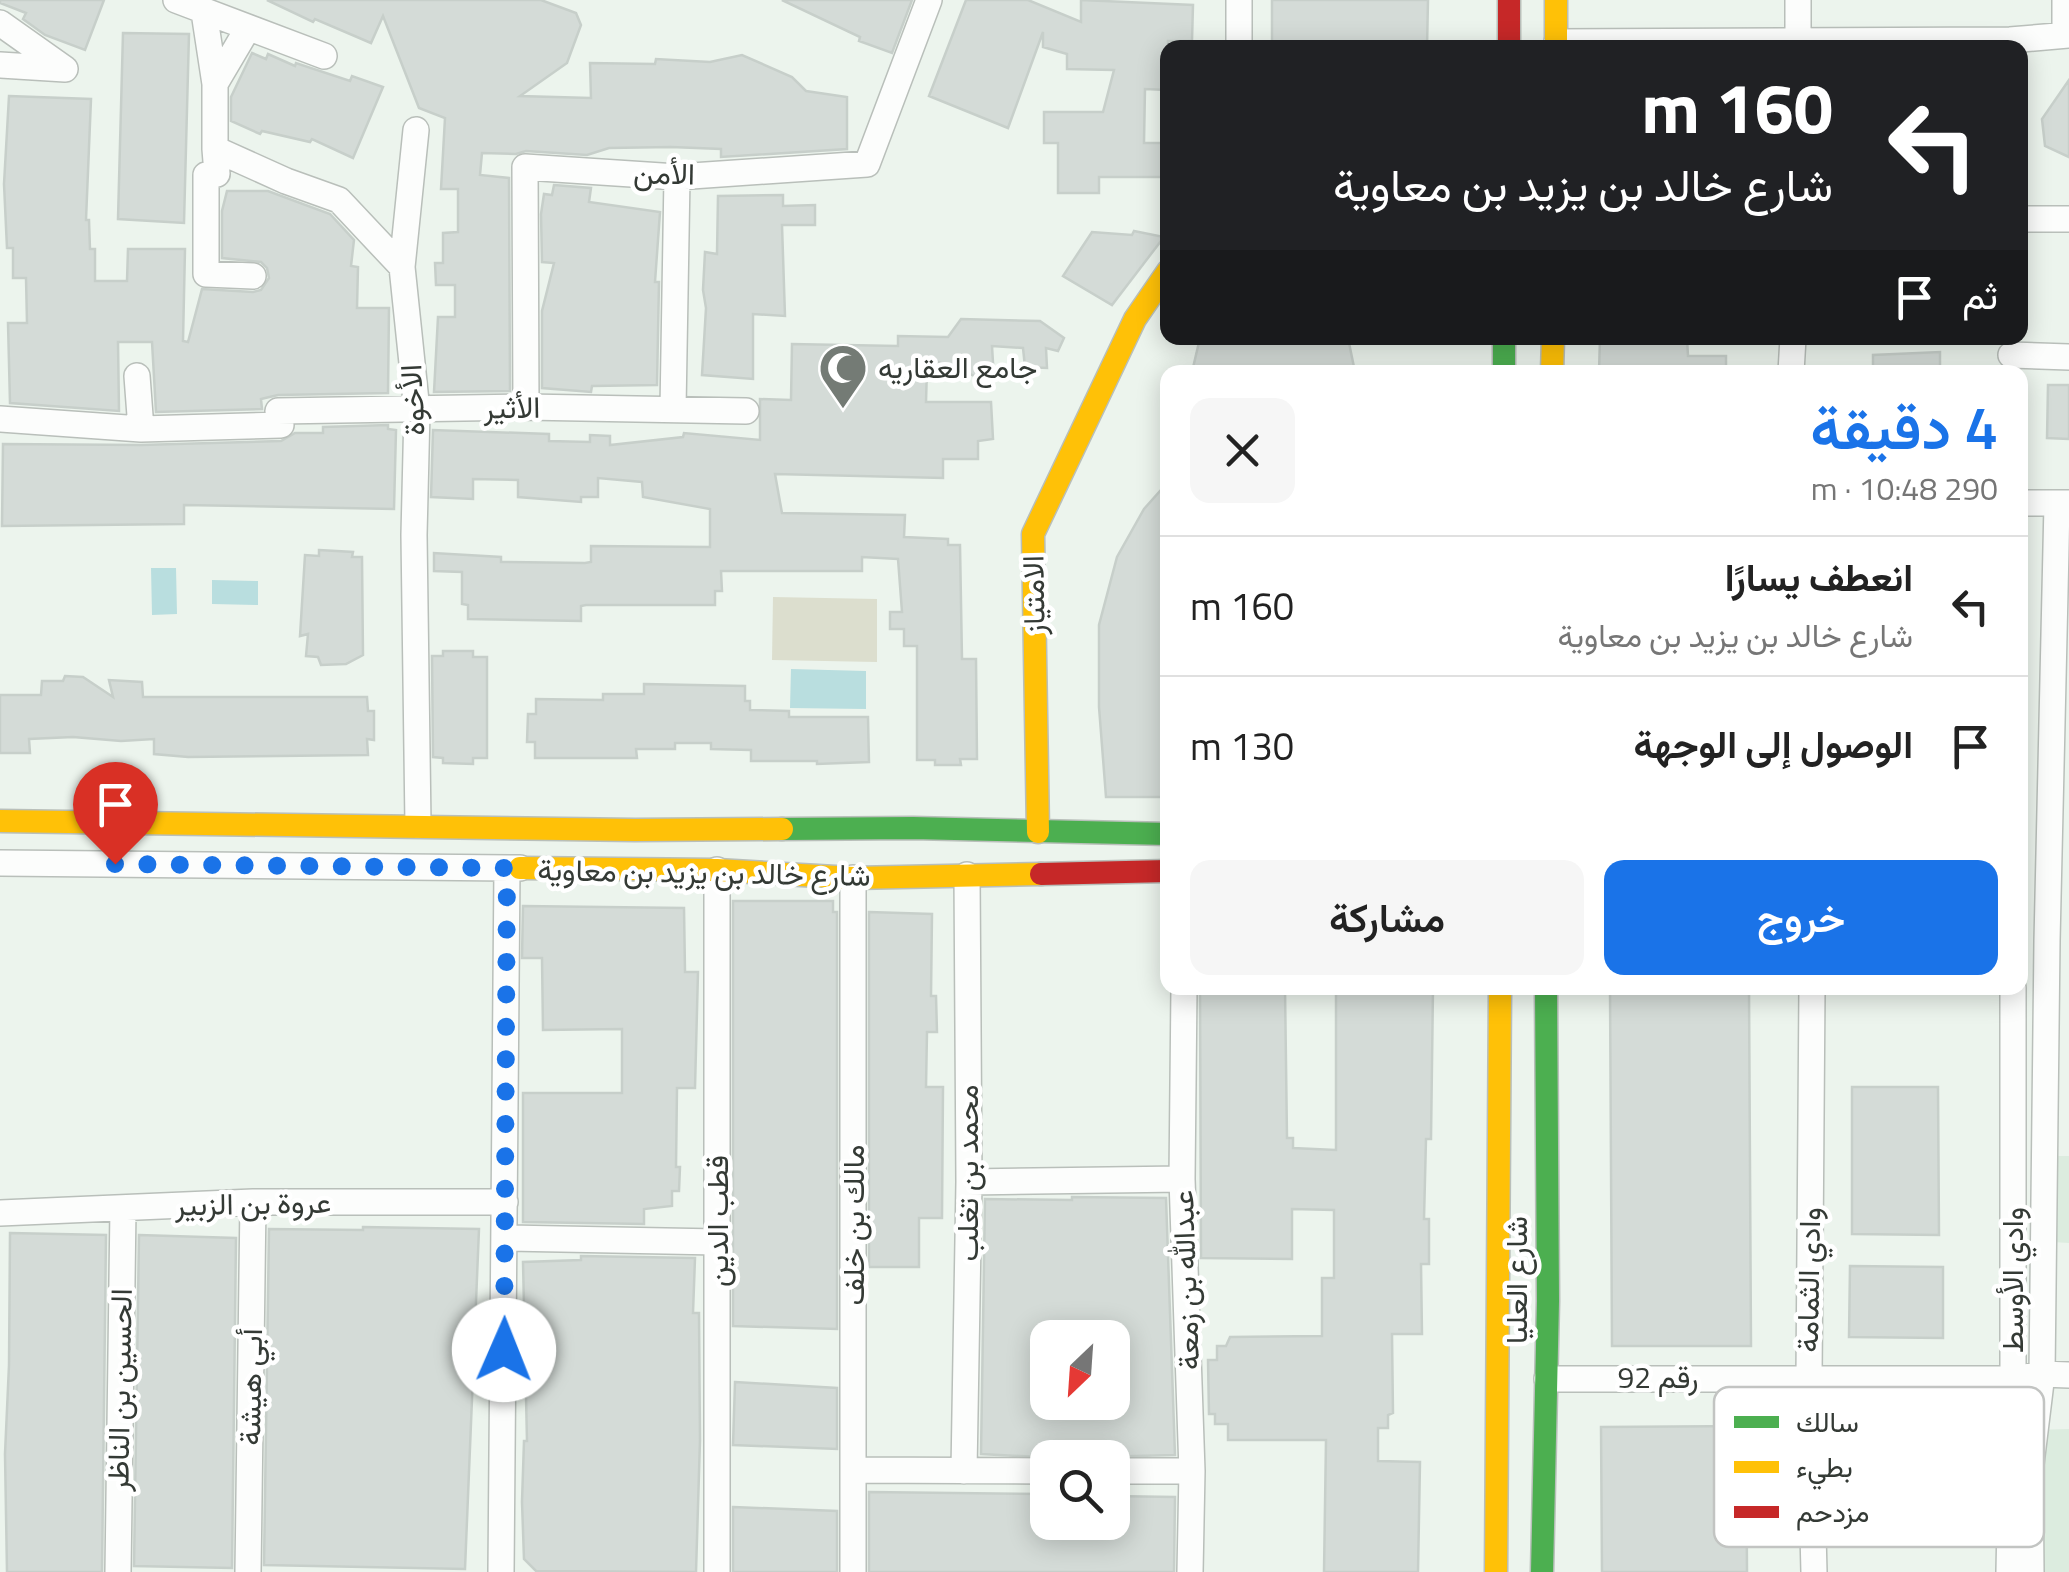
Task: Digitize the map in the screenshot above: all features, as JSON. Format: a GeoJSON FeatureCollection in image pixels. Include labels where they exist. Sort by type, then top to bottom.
{"type":"FeatureCollection","features":[{"type":"Feature","properties":{"kind":"main road"},"geometry":{"type":"LineString","coordinates":[[1509,0],[1509,40]]}},
{"type":"Feature","properties":{"kind":"main road"},"geometry":{"type":"LineString","coordinates":[[1556,0],[1557,40]]}},
{"type":"Feature","properties":{"kind":"main road","name":"الامتياز"},"geometry":{"type":"LineString","coordinates":[[1038,832],[1033,534],[1135,319],[1160,283]]}},
{"type":"Feature","properties":{"kind":"main road","name":"شارع خالد بن يزيد بن معاوية"},"geometry":{"type":"LineString","coordinates":[[0,821],[635,830],[912,828],[1160,834]]}},
{"type":"Feature","properties":{"kind":"main road"},"geometry":{"type":"LineString","coordinates":[[632,871],[635,830]]}},
{"type":"Feature","properties":{"kind":"main road","name":"شارع خالد بن يزيد بن معاوية"},"geometry":{"type":"LineString","coordinates":[[513,868],[718,870],[853,878],[1160,871]]}},
{"type":"Feature","properties":{"kind":"main road","name":"شارع العليا"},"geometry":{"type":"LineString","coordinates":[[1496,1572],[1500,995]]}},
{"type":"Feature","properties":{"kind":"main road","name":"شارع العليا"},"geometry":{"type":"LineString","coordinates":[[1542,1572],[1547,1379],[1546,995]]}},
{"type":"Feature","properties":{"kind":"street"},"geometry":{"type":"LineString","coordinates":[[176,0],[324,56]]}},
{"type":"Feature","properties":{"kind":"street","name":"الأمن"},"geometry":{"type":"LineString","coordinates":[[526,407],[525,167],[676,177],[866,164],[929,0]]}},
{"type":"Feature","properties":{"kind":"street"},"geometry":{"type":"LineString","coordinates":[[1238,0],[1238,40]]}},
{"type":"Feature","properties":{"kind":"street"},"geometry":{"type":"LineString","coordinates":[[1798,0],[1798,40]]}},
{"type":"Feature","properties":{"kind":"street"},"geometry":{"type":"LineString","coordinates":[[2028,41],[2067,36],[2064,0]]}},
{"type":"Feature","properties":{"kind":"street"},"geometry":{"type":"LineString","coordinates":[[204,12],[222,160]]}},
{"type":"Feature","properties":{"kind":"street"},"geometry":{"type":"LineString","coordinates":[[0,22],[65,70],[0,66]]}},
{"type":"Feature","properties":{"kind":"street"},"geometry":{"type":"LineString","coordinates":[[215,84],[248,28]]}},
{"type":"Feature","properties":{"kind":"street","name":"الأخوة"},"geometry":{"type":"LineString","coordinates":[[416,130],[402,267],[417,410],[414,534],[418,826]]}},
{"type":"Feature","properties":{"kind":"street"},"geometry":{"type":"LineString","coordinates":[[222,160],[339,200],[402,267]]}},
{"type":"Feature","properties":{"kind":"street"},"geometry":{"type":"LineString","coordinates":[[222,160],[206,174],[206,274],[253,276]]}},
{"type":"Feature","properties":{"kind":"street"},"geometry":{"type":"LineString","coordinates":[[673,409],[676,177]]}},
{"type":"Feature","properties":{"kind":"street"},"geometry":{"type":"LineString","coordinates":[[2028,219],[2069,219]]}},
{"type":"Feature","properties":{"kind":"street"},"geometry":{"type":"LineString","coordinates":[[2011,355],[2069,357]]}},
{"type":"Feature","properties":{"kind":"street"},"geometry":{"type":"LineString","coordinates":[[0,418],[140,429],[137,376]]}},
{"type":"Feature","properties":{"kind":"street","name":"الأثير"},"geometry":{"type":"LineString","coordinates":[[140,429],[280,425],[278,411],[526,407],[746,411]]}},
{"type":"Feature","properties":{"kind":"street"},"geometry":{"type":"LineString","coordinates":[[2028,503],[2063,503]]}},
{"type":"Feature","properties":{"kind":"street","name":"وادي الأوسط"},"geometry":{"type":"LineString","coordinates":[[2040,1387],[2058,941],[2063,503]]}},
{"type":"Feature","properties":{"kind":"street","name":"شارع خالد بن يزيد بن معاوية"},"geometry":{"type":"LineString","coordinates":[[0,863],[513,868]]}},
{"type":"Feature","properties":{"kind":"street"},"geometry":{"type":"LineString","coordinates":[[501,1572],[513,868]]}},
{"type":"Feature","properties":{"kind":"street","name":"قطب الدين"},"geometry":{"type":"LineString","coordinates":[[717,1572],[718,870]]}},
{"type":"Feature","properties":{"kind":"street","name":"محمد بن تغلب"},"geometry":{"type":"LineString","coordinates":[[964,1471],[969,1182],[967,875]]}},
{"type":"Feature","properties":{"kind":"street","name":"مالك بن خلف"},"geometry":{"type":"LineString","coordinates":[[853,878],[853,1572]]}},
{"type":"Feature","properties":{"kind":"street","name":"عبدالله بن زمعة"},"geometry":{"type":"LineString","coordinates":[[1184,995],[1182,1179],[1192,1471],[1190,1572]]}},
{"type":"Feature","properties":{"kind":"street","name":"وادي الثمامة"},"geometry":{"type":"LineString","coordinates":[[1808,1387],[1812,995]]}},
{"type":"Feature","properties":{"kind":"street","name":"وادي الأوسط"},"geometry":{"type":"LineString","coordinates":[[2013,995],[2013,1387]]}},
{"type":"Feature","properties":{"kind":"street"},"geometry":{"type":"LineString","coordinates":[[969,1182],[1182,1179]]}},
{"type":"Feature","properties":{"kind":"street","name":"عروة بن الزبير"},"geometry":{"type":"LineString","coordinates":[[0,1213],[254,1202],[505,1202]]}},
{"type":"Feature","properties":{"kind":"street","name":"أبي هيشة"},"geometry":{"type":"LineString","coordinates":[[248,1572],[254,1202]]}},
{"type":"Feature","properties":{"kind":"street","name":"الحسين بن الناظر"},"geometry":{"type":"LineString","coordinates":[[118,1572],[123,1208]]}},
{"type":"Feature","properties":{"kind":"street"},"geometry":{"type":"LineString","coordinates":[[506,1238],[718,1242]]}},
{"type":"Feature","properties":{"kind":"street","name":"رقم 92"},"geometry":{"type":"LineString","coordinates":[[1547,1379],[2013,1379],[2069,1375]]}},
{"type":"Feature","properties":{"kind":"street"},"geometry":{"type":"LineString","coordinates":[[854,1470],[1030,1471]]}},
{"type":"Feature","properties":{"kind":"street"},"geometry":{"type":"LineString","coordinates":[[1130,1471],[1192,1471]]}},
{"type":"Feature","properties":{"kind":"street","name":"وادي الثمامة"},"geometry":{"type":"LineString","coordinates":[[1813,1547],[1814,1572]]}},
{"type":"Feature","properties":{"kind":"street","name":"وادي الأوسط"},"geometry":{"type":"LineString","coordinates":[[2008,1572],[2009,1547]]}},
{"type":"Feature","properties":{"kind":"shaded area"},"geometry":{"type":"Polygon","coordinates":[[[773,597],[877,599],[877,662],[772,660],[773,597]]]}},
{"type":"Feature","properties":{"kind":"shaded area"},"geometry":{"type":"Polygon","coordinates":[[[2053,1156],[2069,1156],[2069,1243],[2052,1242],[2053,1156]]]}},
{"type":"Feature","properties":{"kind":"shaded area"},"geometry":{"type":"Polygon","coordinates":[[[2069,1429],[2069,1572],[2031,1572],[2031,1547],[2044,1547],[2044,1430],[2069,1429]]]}},
{"type":"Feature","properties":{"kind":"water"},"geometry":{"type":"Polygon","coordinates":[[[151,568],[176,568],[177,614],[152,615],[151,568]]]}},
{"type":"Feature","properties":{"kind":"water"},"geometry":{"type":"Polygon","coordinates":[[[212,580],[258,581],[258,605],[212,604],[212,580]]]}},
{"type":"Feature","properties":{"kind":"water"},"geometry":{"type":"Polygon","coordinates":[[[791,669],[866,671],[866,709],[790,708],[791,669]]]}},
{"type":"Feature","properties":{"kind":"building"},"geometry":{"type":"Polygon","coordinates":[[[0,0],[104,0],[85,50],[45,35],[23,19],[26,13],[0,0]]]}},
{"type":"Feature","properties":{"kind":"building"},"geometry":{"type":"Polygon","coordinates":[[[267,0],[541,0],[576,13],[581,25],[567,63],[520,96],[591,98],[590,63],[655,64],[656,59],[710,62],[742,55],[792,77],[806,91],[847,97],[847,149],[721,157],[721,149],[671,147],[609,148],[587,155],[482,153],[480,175],[509,178],[510,391],[434,392],[438,317],[455,317],[455,285],[436,285],[435,263],[443,263],[443,233],[458,232],[458,189],[441,189],[445,118],[419,108],[383,16],[371,43],[267,0]]]}},
{"type":"Feature","properties":{"kind":"building"},"geometry":{"type":"Polygon","coordinates":[[[782,0],[912,0],[892,53],[859,41],[860,37],[782,0]]]}},
{"type":"Feature","properties":{"kind":"building"},"geometry":{"type":"Polygon","coordinates":[[[966,0],[1028,0],[1081,22],[1081,0],[1193,5],[1192,40],[1160,40],[1160,90],[1145,89],[1144,143],[1160,143],[1160,177],[1099,177],[1099,193],[1058,193],[1058,143],[1044,143],[1044,112],[1103,112],[1114,70],[1067,69],[1067,54],[1043,47],[1043,32],[1008,128],[929,96],[966,0]]]}},
{"type":"Feature","properties":{"kind":"building"},"geometry":{"type":"Polygon","coordinates":[[[1272,0],[1428,0],[1427,40],[1272,40],[1272,0]]]}},
{"type":"Feature","properties":{"kind":"building"},"geometry":{"type":"Polygon","coordinates":[[[123,33],[189,34],[184,223],[118,219],[123,33]]]}},
{"type":"Feature","properties":{"kind":"building"},"geometry":{"type":"Polygon","coordinates":[[[252,53],[266,59],[268,54],[295,66],[296,63],[350,81],[352,76],[383,87],[353,158],[312,139],[310,142],[262,131],[260,134],[231,121],[231,97],[252,53]]]}},
{"type":"Feature","properties":{"kind":"building"},"geometry":{"type":"Polygon","coordinates":[[[2069,80],[2069,157],[2045,146],[2042,119],[2069,80]]]}},
{"type":"Feature","properties":{"kind":"building"},"geometry":{"type":"Polygon","coordinates":[[[9,96],[91,99],[86,220],[90,249],[95,249],[95,281],[127,281],[128,249],[185,249],[183,341],[188,342],[202,289],[253,292],[261,290],[269,278],[261,262],[222,258],[222,211],[227,191],[268,191],[330,214],[354,240],[351,266],[358,267],[357,308],[389,308],[388,393],[278,395],[261,399],[262,409],[156,412],[152,342],[118,342],[119,411],[10,403],[8,323],[27,323],[26,278],[13,278],[13,248],[7,248],[4,184],[9,96]]]}},
{"type":"Feature","properties":{"kind":"building"},"geometry":{"type":"Polygon","coordinates":[[[554,185],[591,188],[589,202],[660,212],[655,282],[659,282],[657,385],[592,386],[591,392],[542,388],[542,311],[554,263],[542,262],[541,214],[544,194],[552,195],[554,185]]]}},
{"type":"Feature","properties":{"kind":"building"},"geometry":{"type":"Polygon","coordinates":[[[783,195],[783,206],[815,205],[815,225],[782,225],[785,316],[753,314],[753,379],[702,375],[705,252],[717,254],[718,196],[783,195]]]}},
{"type":"Feature","properties":{"kind":"building"},"geometry":{"type":"Polygon","coordinates":[[[1134,231],[1160,236],[1160,242],[1112,305],[1063,276],[1092,232],[1132,235],[1134,231]]]}},
{"type":"Feature","properties":{"kind":"building"},"geometry":{"type":"Polygon","coordinates":[[[961,319],[1040,321],[1064,338],[1058,351],[1046,348],[1047,368],[1025,367],[1023,348],[992,346],[994,379],[990,382],[936,361],[936,368],[927,368],[926,402],[991,402],[993,439],[978,441],[978,459],[943,459],[943,478],[775,474],[782,513],[905,515],[904,537],[948,539],[948,545],[960,545],[962,659],[976,659],[977,759],[960,759],[961,765],[917,760],[917,646],[904,646],[904,629],[890,629],[890,612],[902,612],[898,559],[862,557],[862,571],[721,571],[722,591],[715,591],[715,605],[586,605],[581,606],[581,621],[468,619],[468,605],[462,604],[462,572],[434,571],[434,553],[501,557],[501,562],[585,563],[591,562],[591,546],[710,547],[710,509],[643,497],[642,482],[598,478],[598,497],[581,497],[581,502],[518,497],[518,480],[473,479],[473,499],[431,497],[433,430],[549,434],[549,441],[590,442],[590,435],[610,436],[610,445],[683,437],[684,433],[760,440],[760,399],[791,400],[792,344],[898,346],[898,336],[948,337],[961,319]]]}},
{"type":"Feature","properties":{"kind":"building"},"geometry":{"type":"Polygon","coordinates":[[[1198,345],[1349,345],[1354,365],[1194,365],[1198,345]]]}},
{"type":"Feature","properties":{"kind":"building"},"geometry":{"type":"Polygon","coordinates":[[[1600,345],[1687,345],[1688,356],[1726,356],[1726,365],[1599,365],[1600,345]]]}},
{"type":"Feature","properties":{"kind":"building"},"geometry":{"type":"Polygon","coordinates":[[[1940,352],[1940,365],[1873,365],[1873,355],[1940,352]]]}},
{"type":"Feature","properties":{"kind":"building"},"geometry":{"type":"Polygon","coordinates":[[[2048,385],[2069,385],[2069,439],[2047,438],[2048,385]]]}},
{"type":"Feature","properties":{"kind":"building"},"geometry":{"type":"Polygon","coordinates":[[[388,425],[388,429],[396,430],[394,509],[184,505],[184,524],[2,526],[3,444],[281,441],[295,433],[323,433],[323,427],[388,425]]]}},
{"type":"Feature","properties":{"kind":"building"},"geometry":{"type":"Polygon","coordinates":[[[1160,491],[1160,797],[1106,797],[1099,707],[1099,625],[1117,557],[1144,509],[1160,491]]]}},
{"type":"Feature","properties":{"kind":"building"},"geometry":{"type":"Polygon","coordinates":[[[319,550],[353,552],[352,557],[362,557],[363,655],[346,664],[321,665],[318,657],[306,656],[308,634],[300,636],[305,555],[319,556],[319,550]]]}},
{"type":"Feature","properties":{"kind":"building"},"geometry":{"type":"Polygon","coordinates":[[[443,651],[473,651],[473,657],[487,657],[487,758],[473,758],[473,764],[443,763],[443,758],[433,757],[432,656],[443,656],[443,651]]]}},
{"type":"Feature","properties":{"kind":"building"},"geometry":{"type":"Polygon","coordinates":[[[65,676],[83,677],[113,697],[109,680],[142,682],[143,697],[367,697],[368,711],[374,711],[374,740],[367,739],[368,755],[188,757],[154,754],[154,739],[73,737],[29,739],[30,753],[0,753],[0,695],[41,695],[42,681],[63,681],[65,676]]]}},
{"type":"Feature","properties":{"kind":"building"},"geometry":{"type":"Polygon","coordinates":[[[644,684],[745,686],[745,701],[750,701],[750,710],[789,711],[789,717],[868,717],[869,762],[751,761],[751,750],[711,749],[711,743],[675,743],[675,749],[636,749],[637,758],[535,758],[535,742],[527,742],[528,714],[536,714],[536,699],[603,700],[603,694],[644,694],[644,684]]]}},
{"type":"Feature","properties":{"kind":"building"},"geometry":{"type":"Polygon","coordinates":[[[733,901],[833,901],[833,912],[837,912],[837,1329],[733,1326],[733,901]]]}},
{"type":"Feature","properties":{"kind":"building"},"geometry":{"type":"Polygon","coordinates":[[[523,906],[684,908],[685,972],[698,972],[695,1088],[677,1088],[679,1191],[672,1191],[672,1206],[644,1209],[644,1224],[523,1222],[523,1093],[622,1093],[622,1029],[543,1030],[542,958],[522,958],[523,906]]]}},
{"type":"Feature","properties":{"kind":"building"},"geometry":{"type":"Polygon","coordinates":[[[869,912],[932,914],[931,996],[936,996],[937,1032],[927,1032],[926,1087],[943,1087],[942,1218],[919,1218],[919,1267],[869,1267],[869,912]]]}},
{"type":"Feature","properties":{"kind":"building"},"geometry":{"type":"Polygon","coordinates":[[[1200,995],[1285,995],[1287,1138],[1293,1138],[1293,1148],[1336,1150],[1336,995],[1433,995],[1431,1139],[1426,1139],[1424,1219],[1429,1219],[1429,1264],[1421,1264],[1422,1334],[1392,1334],[1393,1413],[1388,1415],[1388,1428],[1378,1428],[1378,1461],[1420,1462],[1418,1572],[1324,1572],[1326,1440],[1228,1440],[1228,1424],[1215,1424],[1215,1414],[1209,1414],[1208,1360],[1217,1360],[1217,1346],[1226,1346],[1230,1337],[1322,1336],[1322,1278],[1334,1278],[1334,1210],[1292,1209],[1292,1259],[1201,1258],[1200,995]]]}},
{"type":"Feature","properties":{"kind":"building"},"geometry":{"type":"Polygon","coordinates":[[[1610,995],[1749,995],[1751,1346],[1612,1346],[1610,995]]]}},
{"type":"Feature","properties":{"kind":"building"},"geometry":{"type":"Polygon","coordinates":[[[1852,1087],[1938,1087],[1939,1235],[1852,1234],[1852,1087]]]}},
{"type":"Feature","properties":{"kind":"building"},"geometry":{"type":"Polygon","coordinates":[[[1166,1198],[1175,1455],[1130,1456],[1130,1440],[1030,1440],[1030,1457],[981,1454],[985,1199],[1166,1198]]]}},
{"type":"Feature","properties":{"kind":"building"},"geometry":{"type":"Polygon","coordinates":[[[269,1229],[479,1229],[465,1569],[264,1565],[269,1229]]]}},
{"type":"Feature","properties":{"kind":"building"},"geometry":{"type":"Polygon","coordinates":[[[10,1233],[106,1235],[102,1572],[7,1572],[5,1454],[10,1233]]]}},
{"type":"Feature","properties":{"kind":"building"},"geometry":{"type":"Polygon","coordinates":[[[139,1235],[236,1238],[232,1568],[134,1566],[139,1235]]]}},
{"type":"Feature","properties":{"kind":"building"},"geometry":{"type":"Polygon","coordinates":[[[581,1256],[695,1258],[693,1313],[699,1313],[700,1440],[696,1572],[536,1571],[524,1559],[522,1502],[527,1441],[523,1262],[581,1260],[581,1256]]]}},
{"type":"Feature","properties":{"kind":"building"},"geometry":{"type":"Polygon","coordinates":[[[1850,1266],[1943,1267],[1943,1338],[1849,1337],[1850,1266]]]}},
{"type":"Feature","properties":{"kind":"building"},"geometry":{"type":"Polygon","coordinates":[[[735,1382],[837,1388],[837,1449],[733,1445],[735,1382]]]}},
{"type":"Feature","properties":{"kind":"building"},"geometry":{"type":"Polygon","coordinates":[[[1714,1426],[1714,1547],[1747,1547],[1747,1572],[1602,1572],[1601,1427],[1714,1426]]]}},
{"type":"Feature","properties":{"kind":"building"},"geometry":{"type":"Polygon","coordinates":[[[869,1492],[1030,1494],[1030,1540],[1130,1540],[1130,1496],[1175,1497],[1174,1572],[869,1572],[869,1492]]]}},
{"type":"Feature","properties":{"kind":"building"},"geometry":{"type":"Polygon","coordinates":[[[733,1507],[837,1511],[837,1572],[733,1572],[733,1507]]]}},
{"type":"Feature","properties":{"kind":"traffic: fast"},"geometry":{"type":"LineString","coordinates":[[1504,345],[1504,365]]}},
{"type":"Feature","properties":{"kind":"traffic: fast"},"geometry":{"type":"LineString","coordinates":[[782,829],[1160,834]]}},
{"type":"Feature","properties":{"kind":"traffic: fast"},"geometry":{"type":"LineString","coordinates":[[1542,1572],[1548,1301],[1546,995]]}},
{"type":"Feature","properties":{"kind":"traffic: slow"},"geometry":{"type":"LineString","coordinates":[[1556,0],[1556,40]]}},
{"type":"Feature","properties":{"kind":"traffic: slow"},"geometry":{"type":"LineString","coordinates":[[1038,832],[1033,534],[1135,319],[1160,283]]}},
{"type":"Feature","properties":{"kind":"traffic: slow"},"geometry":{"type":"LineString","coordinates":[[1552,365],[1553,345]]}},
{"type":"Feature","properties":{"kind":"traffic: slow"},"geometry":{"type":"LineString","coordinates":[[0,821],[782,829]]}},
{"type":"Feature","properties":{"kind":"traffic: slow"},"geometry":{"type":"LineString","coordinates":[[520,868],[717,870],[853,878],[1041,874]]}},
{"type":"Feature","properties":{"kind":"traffic: slow"},"geometry":{"type":"LineString","coordinates":[[1496,1572],[1500,995]]}},
{"type":"Feature","properties":{"kind":"traffic: jam"},"geometry":{"type":"LineString","coordinates":[[1509,0],[1509,40]]}},
{"type":"Feature","properties":{"kind":"traffic: jam"},"geometry":{"type":"LineString","coordinates":[[1041,874],[1160,871]]}},
{"type":"Feature","properties":{"kind":"place","name":"جامع العقاريه"},"geometry":{"type":"Point","coordinates":[843,410]}},
{"type":"Feature","properties":{"kind":"route"},"geometry":{"type":"LineString","coordinates":[[115,864],[507,868],[504,1350]]}}]}
